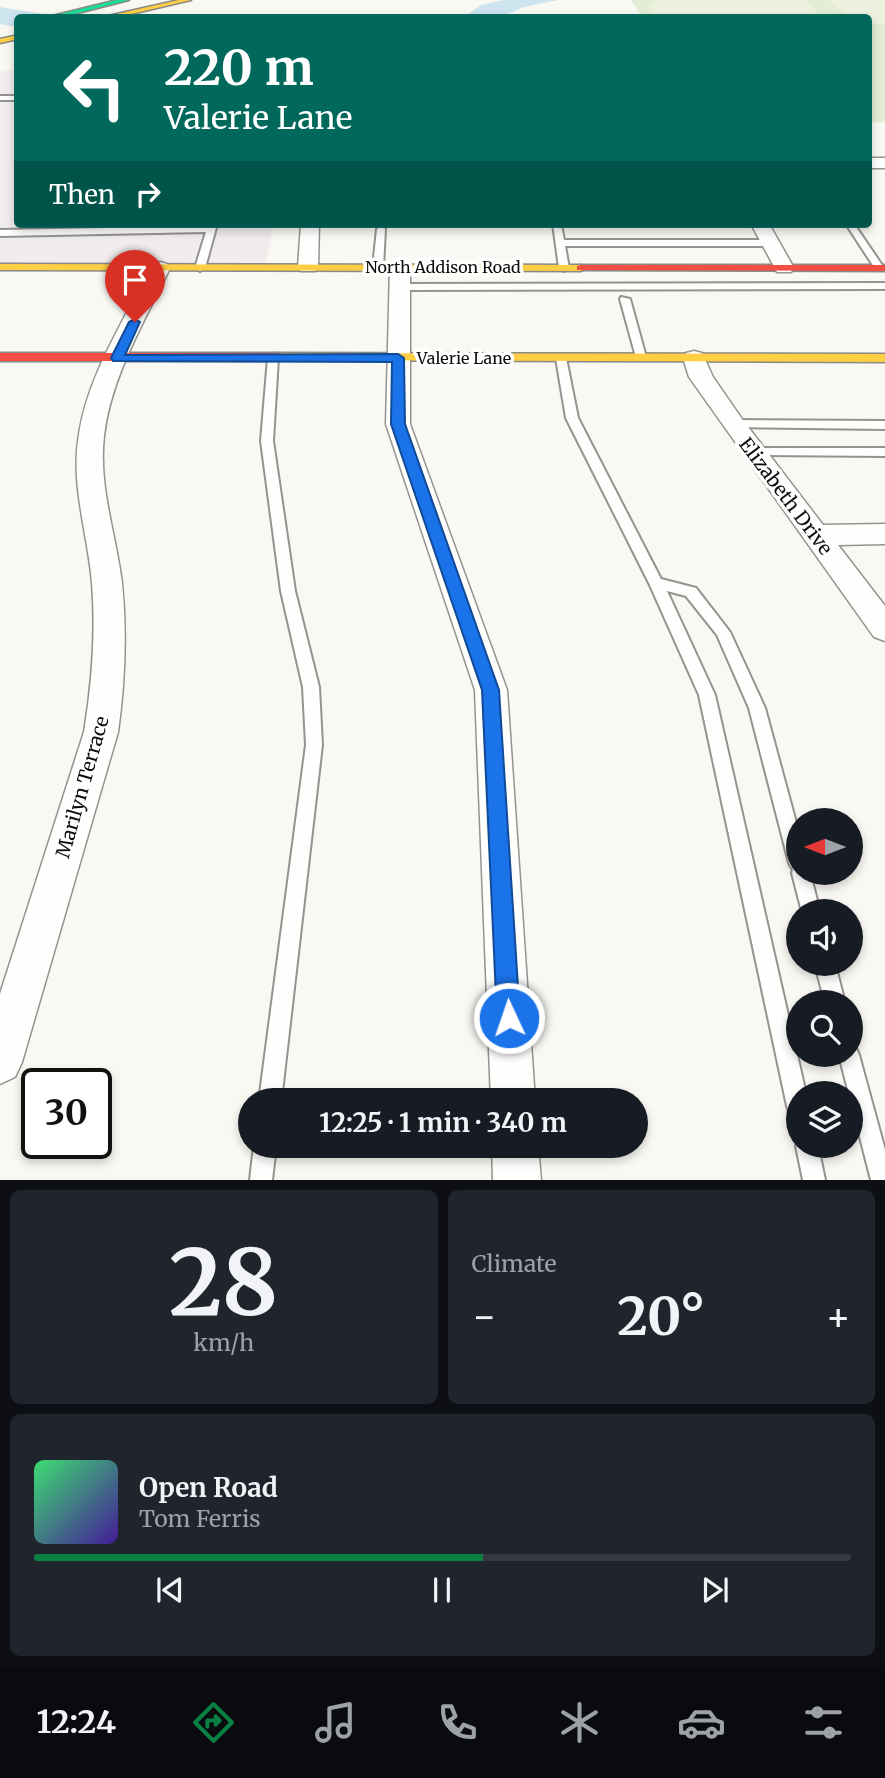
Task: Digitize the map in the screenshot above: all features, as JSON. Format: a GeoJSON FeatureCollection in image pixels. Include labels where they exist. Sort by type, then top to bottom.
{"type":"FeatureCollection","features":[{"type":"Feature","properties":{"kind":"main road"},"geometry":{"type":"LineString","coordinates":[[96,13],[125,6],[188,0]]}},
{"type":"Feature","properties":{"kind":"main road","name":"North Addison Road"},"geometry":{"type":"LineString","coordinates":[[0,267],[308,267],[392,274],[710,260],[783,268],[882,268]]}},
{"type":"Feature","properties":{"kind":"main road","name":"Valerie Lane"},"geometry":{"type":"LineString","coordinates":[[0,358],[885,358]]}},
{"type":"Feature","properties":{"kind":"street"},"geometry":{"type":"LineString","coordinates":[[308,267],[310,228]]}},
{"type":"Feature","properties":{"kind":"street"},"geometry":{"type":"LineString","coordinates":[[762,228],[783,268]]}},
{"type":"Feature","properties":{"kind":"street","name":"Marilyn Terrace"},"geometry":{"type":"LineString","coordinates":[[0,1062],[101,732],[106,706],[107,584],[94,517],[89,460],[91,434],[98,406],[117,358],[160,268]]}},
{"type":"Feature","properties":{"kind":"street"},"geometry":{"type":"LineString","coordinates":[[392,274],[398,358],[398,424],[491,690],[512,1088]]}},
{"type":"Feature","properties":{"kind":"street","name":"Elizabeth Drive"},"geometry":{"type":"LineString","coordinates":[[694,358],[701,377],[752,452],[885,629]]}},
{"type":"Feature","properties":{"kind":"street"},"geometry":{"type":"LineString","coordinates":[[815,535],[885,534]]}},
{"type":"Feature","properties":{"kind":"street"},"geometry":{"type":"LineString","coordinates":[[516,1158],[517,1180]]}},
{"type":"Feature","properties":{"kind":"lane"},"geometry":{"type":"LineString","coordinates":[[0,233],[177,228]]}},
{"type":"Feature","properties":{"kind":"lane"},"geometry":{"type":"LineString","coordinates":[[200,268],[212,228]]}},
{"type":"Feature","properties":{"kind":"lane"},"geometry":{"type":"LineString","coordinates":[[558,228],[564,268]]}},
{"type":"Feature","properties":{"kind":"lane"},"geometry":{"type":"LineString","coordinates":[[853,228],[882,268]]}},
{"type":"Feature","properties":{"kind":"lane"},"geometry":{"type":"LineString","coordinates":[[381,229],[392,274],[885,286]]}},
{"type":"Feature","properties":{"kind":"lane"},"geometry":{"type":"LineString","coordinates":[[560,243],[770,243]]}},
{"type":"Feature","properties":{"kind":"lane"},"geometry":{"type":"LineString","coordinates":[[702,243],[710,260]]}},
{"type":"Feature","properties":{"kind":"lane"},"geometry":{"type":"LineString","coordinates":[[625,299],[642,357]]}},
{"type":"Feature","properties":{"kind":"lane"},"geometry":{"type":"LineString","coordinates":[[272,1088],[314,745],[311,687],[288,591],[267,441],[273,358]]}},
{"type":"Feature","properties":{"kind":"lane"},"geometry":{"type":"LineString","coordinates":[[561,358],[572,418],[656,583],[708,695],[793,1081]]}},
{"type":"Feature","properties":{"kind":"lane"},"geometry":{"type":"LineString","coordinates":[[733,424],[885,425]]}},
{"type":"Feature","properties":{"kind":"lane"},"geometry":{"type":"LineString","coordinates":[[752,452],[885,452]]}},
{"type":"Feature","properties":{"kind":"lane"},"geometry":{"type":"LineString","coordinates":[[656,583],[691,592],[723,632],[757,708],[786,818]]}},
{"type":"Feature","properties":{"kind":"lane"},"geometry":{"type":"LineString","coordinates":[[852,1067],[882,1180]]}},
{"type":"Feature","properties":{"kind":"lane"},"geometry":{"type":"LineString","coordinates":[[261,1180],[264,1158]]}},
{"type":"Feature","properties":{"kind":"lane"},"geometry":{"type":"LineString","coordinates":[[809,1158],[814,1180]]}},
{"type":"Feature","properties":{"kind":"shaded area"},"geometry":{"type":"Polygon","coordinates":[[[14,69],[14,228],[273,228],[266,263],[0,263],[0,72],[14,69]]]}},
{"type":"Feature","properties":{"kind":"green space"},"geometry":{"type":"Polygon","coordinates":[[[631,0],[885,0],[885,122],[872,123],[872,14],[640,14],[631,0]]]}},
{"type":"Feature","properties":{"kind":"green space"},"geometry":{"type":"Polygon","coordinates":[[[656,0],[806,0],[818,14],[652,14],[650,7],[656,0]]]}},
{"type":"Feature","properties":{"kind":"green space"},"geometry":{"type":"Polygon","coordinates":[[[829,0],[885,0],[885,24],[872,24],[872,14],[844,14],[829,0]]]}},
{"type":"Feature","properties":{"kind":"water"},"geometry":{"type":"Polygon","coordinates":[[[503,0],[558,0],[524,7],[507,14],[468,14],[481,5],[503,0]]]}},
{"type":"Feature","properties":{"kind":"water"},"geometry":{"type":"Polygon","coordinates":[[[0,7],[44,14],[14,14],[14,26],[0,24],[0,7]]]}},
{"type":"Feature","properties":{"kind":"traffic: fast"},"geometry":{"type":"LineString","coordinates":[[65,14],[126,0]]}},
{"type":"Feature","properties":{"kind":"traffic: slow"},"geometry":{"type":"LineString","coordinates":[[121,14],[188,0]]}},
{"type":"Feature","properties":{"kind":"traffic: slow"},"geometry":{"type":"LineString","coordinates":[[0,41],[14,38]]}},
{"type":"Feature","properties":{"kind":"traffic: slow"},"geometry":{"type":"LineString","coordinates":[[0,267],[581,268]]}},
{"type":"Feature","properties":{"kind":"traffic: slow"},"geometry":{"type":"LineString","coordinates":[[278,357],[885,358]]}},
{"type":"Feature","properties":{"kind":"traffic: jam"},"geometry":{"type":"LineString","coordinates":[[581,268],[885,268]]}},
{"type":"Feature","properties":{"kind":"traffic: jam"},"geometry":{"type":"LineString","coordinates":[[0,357],[278,357]]}},
{"type":"Feature","properties":{"kind":"route"},"geometry":{"type":"LineString","coordinates":[[135,322],[117,358],[398,358],[398,424],[491,690],[509,1018]]}}]}
